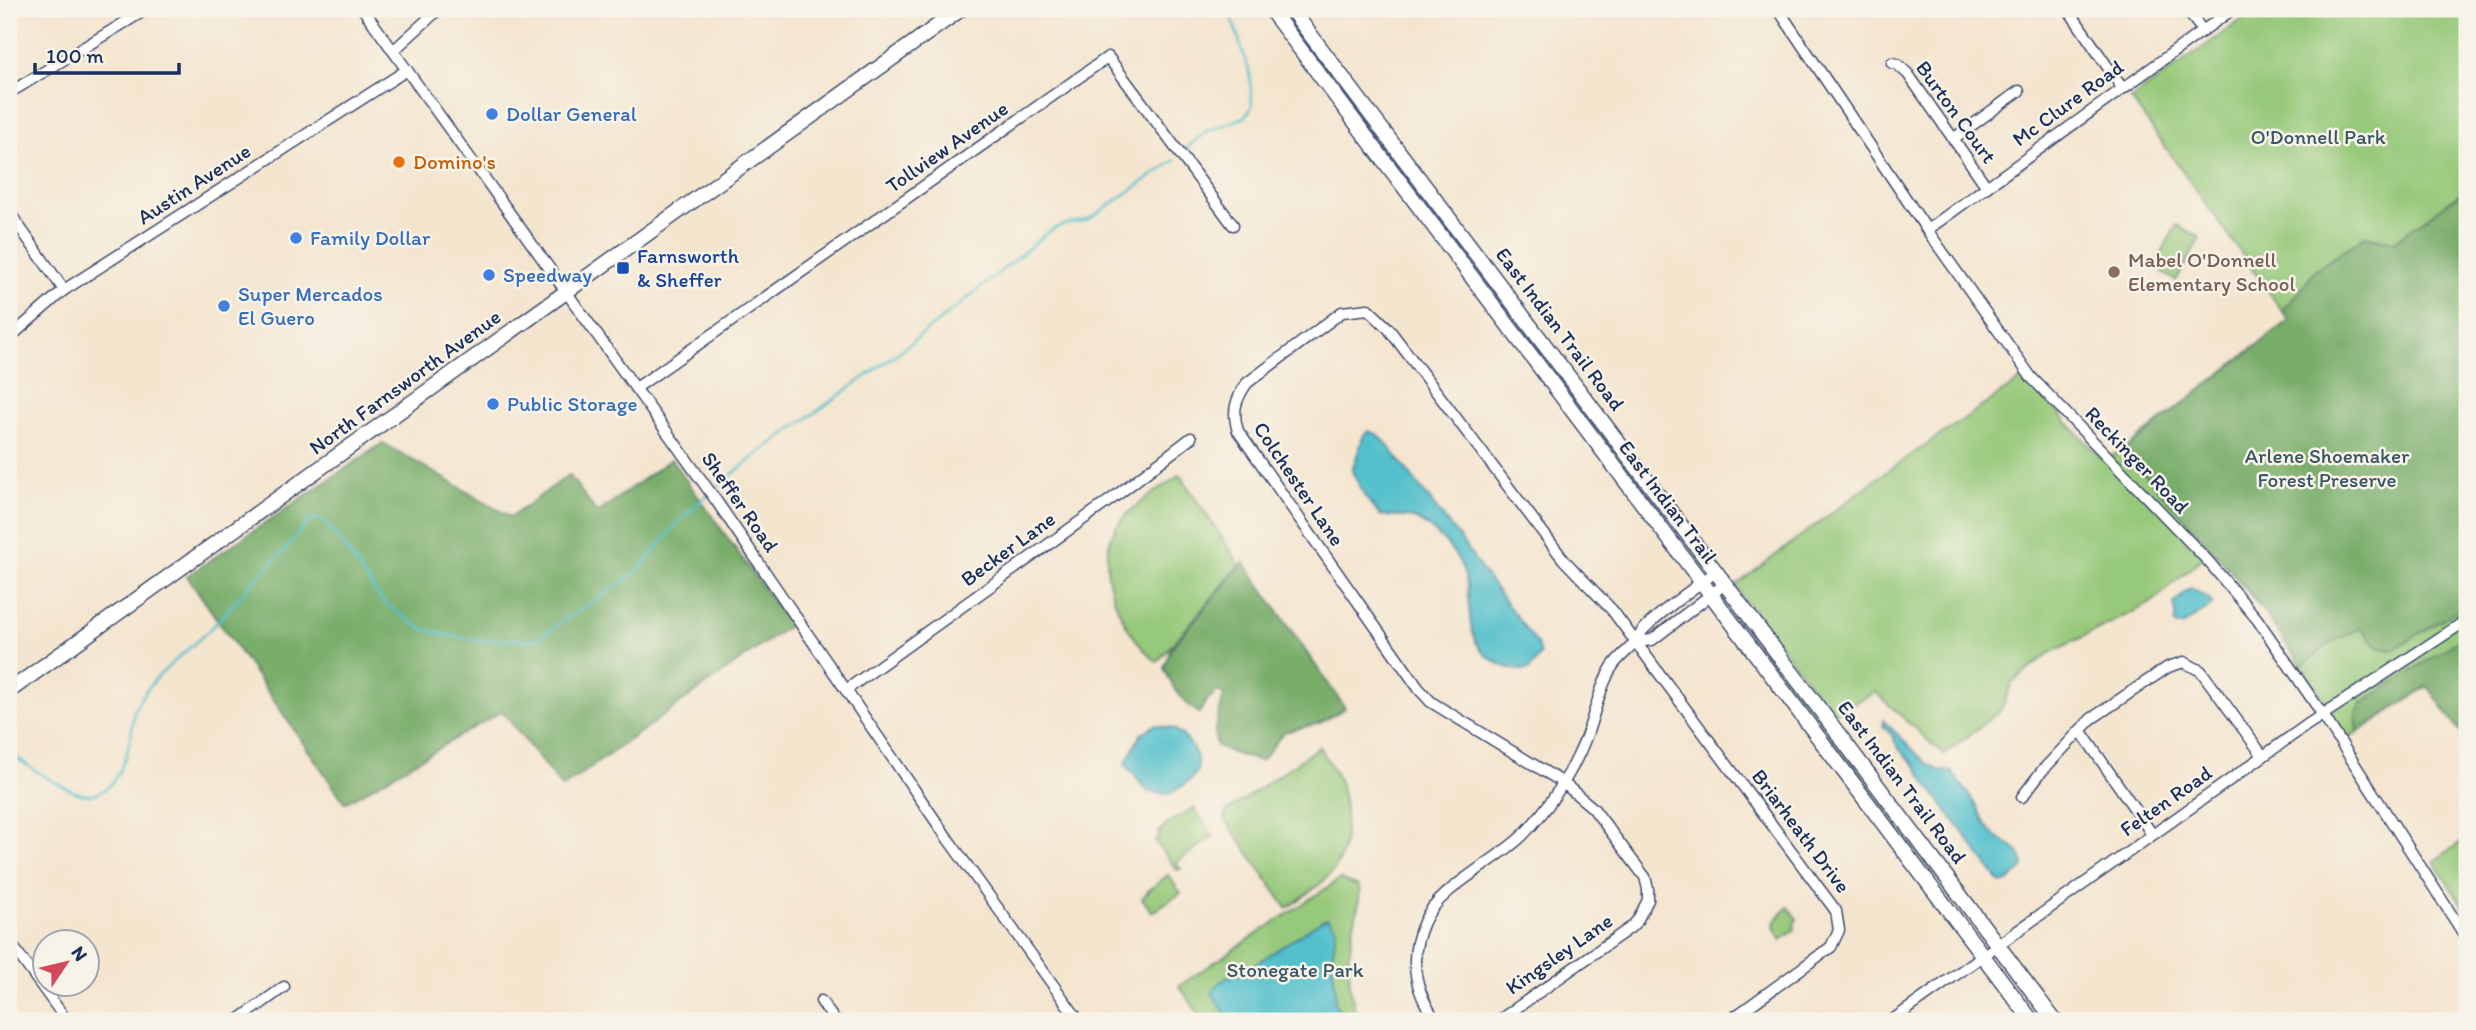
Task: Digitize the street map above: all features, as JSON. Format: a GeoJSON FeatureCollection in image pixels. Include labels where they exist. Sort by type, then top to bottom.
{"type":"FeatureCollection","features":[{"type":"Feature","properties":{"kind":"main road","name":"North Farnsworth Avenue"},"geometry":{"type":"LineString","coordinates":[[9,691],[961,9]]}},
{"type":"Feature","properties":{"kind":"main road","name":"East Indian Trail"},"geometry":{"type":"LineString","coordinates":[[1270,9],[2032,1021]]}},
{"type":"Feature","properties":{"kind":"main road","name":"East Indian Trail Road"},"geometry":{"type":"LineString","coordinates":[[1291,9],[1997,944]]}},
{"type":"Feature","properties":{"kind":"main road"},"geometry":{"type":"LineString","coordinates":[[1471,276],[1486,265]]}},
{"type":"Feature","properties":{"kind":"main road"},"geometry":{"type":"LineString","coordinates":[[1997,944],[2055,1021]]}},
{"type":"Feature","properties":{"kind":"street"},"geometry":{"type":"LineString","coordinates":[[9,93],[147,9]]}},
{"type":"Feature","properties":{"kind":"street","name":"Sheffer Road"},"geometry":{"type":"LineString","coordinates":[[363,9],[715,499],[1020,941],[1079,1021]]}},
{"type":"Feature","properties":{"kind":"street"},"geometry":{"type":"LineString","coordinates":[[393,51],[439,9]]}},
{"type":"Feature","properties":{"kind":"street","name":"Reckinger Road"},"geometry":{"type":"LineString","coordinates":[[1779,9],[1927,230],[2031,377],[2228,583],[2257,619],[2323,715],[2467,939]]}},
{"type":"Feature","properties":{"kind":"street"},"geometry":{"type":"LineString","coordinates":[[2068,9],[2122,88]]}},
{"type":"Feature","properties":{"kind":"street"},"geometry":{"type":"LineString","coordinates":[[2186,9],[2203,31]]}},
{"type":"Feature","properties":{"kind":"street","name":"Mc Clure Road"},"geometry":{"type":"LineString","coordinates":[[1927,230],[2233,9]]}},
{"type":"Feature","properties":{"kind":"street","name":"Tollview Avenue"},"geometry":{"type":"LineString","coordinates":[[636,388],[1108,57],[1233,225]]}},
{"type":"Feature","properties":{"kind":"street","name":"Burton Court"},"geometry":{"type":"LineString","coordinates":[[1892,63],[1908,74],[1987,187]]}},
{"type":"Feature","properties":{"kind":"street","name":"Austin Avenue"},"geometry":{"type":"LineString","coordinates":[[9,338],[64,290],[407,70]]}},
{"type":"Feature","properties":{"kind":"street"},"geometry":{"type":"LineString","coordinates":[[1953,139],[2019,91]]}},
{"type":"Feature","properties":{"kind":"street"},"geometry":{"type":"LineString","coordinates":[[9,212],[64,290]]}},
{"type":"Feature","properties":{"kind":"street","name":"Colchester Lane"},"geometry":{"type":"LineString","coordinates":[[1562,782],[1431,702],[1419,689],[1238,431],[1234,419],[1238,396],[1247,383],[1342,312],[1368,309],[1388,328],[1563,559],[1612,610],[1636,642]]}},
{"type":"Feature","properties":{"kind":"street","name":"Becker Lane"},"geometry":{"type":"LineString","coordinates":[[846,690],[1117,495],[1191,438]]}},
{"type":"Feature","properties":{"kind":"street"},"geometry":{"type":"LineString","coordinates":[[1436,1021],[1420,995],[1415,978],[1417,937],[1425,918],[1446,894],[1521,837],[1541,813],[1562,782],[1586,737],[1607,675],[1618,659],[1636,642],[1643,629],[1721,577]]}},
{"type":"Feature","properties":{"kind":"street","name":"Felten Road"},"geometry":{"type":"LineString","coordinates":[[1891,1021],[2152,834],[2323,715],[2467,620]]}},
{"type":"Feature","properties":{"kind":"street","name":"Briarheath Drive"},"geometry":{"type":"LineString","coordinates":[[1636,642],[1829,899],[1839,922],[1839,930],[1831,947],[1729,1021]]}},
{"type":"Feature","properties":{"kind":"street"},"geometry":{"type":"LineString","coordinates":[[2022,797],[2041,772],[2091,719],[2168,667],[2184,662],[2196,667],[2207,678],[2263,757]]}},
{"type":"Feature","properties":{"kind":"street"},"geometry":{"type":"LineString","coordinates":[[2080,730],[2152,834]]}},
{"type":"Feature","properties":{"kind":"street","name":"Kingsley Lane"},"geometry":{"type":"LineString","coordinates":[[1498,1021],[1630,928],[1643,912],[1648,900],[1648,889],[1638,867],[1593,808],[1562,782]]}},
{"type":"Feature","properties":{"kind":"street"},"geometry":{"type":"LineString","coordinates":[[9,941],[67,1021]]}},
{"type":"Feature","properties":{"kind":"street"},"geometry":{"type":"LineString","coordinates":[[237,1021],[284,987]]}},
{"type":"Feature","properties":{"kind":"street"},"geometry":{"type":"LineString","coordinates":[[821,1001],[835,1021]]}},
{"type":"Feature","properties":{"kind":"green space"},"geometry":{"type":"Polygon","coordinates":[[[1276,9],[1282,9],[1299,28],[1471,257],[1464,258],[1276,9]]]}},
{"type":"Feature","properties":{"kind":"green space","name":"Arlene Shoemaker Forest Preserve"},"geometry":{"type":"Polygon","coordinates":[[[2257,9],[2467,9],[2467,741],[2428,686],[2348,739],[2285,641],[2250,594],[2212,550],[2151,603],[2048,654],[2012,683],[2001,710],[1944,755],[1875,692],[1832,714],[1735,586],[1879,477],[2025,377],[2103,460],[2124,450],[2289,320],[2131,99],[2257,9]]]}},
{"type":"Feature","properties":{"kind":"green space"},"geometry":{"type":"Polygon","coordinates":[[[2467,188],[2467,221],[2463,250],[2467,254],[2467,604],[2393,650],[2379,648],[2361,628],[2329,644],[2302,666],[2250,592],[2124,451],[2289,320],[2282,310],[2298,294],[2315,270],[2365,236],[2394,242],[2467,188]]]}},
{"type":"Feature","properties":{"kind":"green space"},"geometry":{"type":"Polygon","coordinates":[[[2177,225],[2200,238],[2176,281],[2163,273],[2158,258],[2177,225]]]}},
{"type":"Feature","properties":{"kind":"green space"},"geometry":{"type":"Polygon","coordinates":[[[1492,284],[1668,520],[1624,469],[1488,288],[1492,284]]]}},
{"type":"Feature","properties":{"kind":"green space"},"geometry":{"type":"Polygon","coordinates":[[[383,443],[511,517],[569,475],[597,513],[671,459],[790,625],[562,788],[502,711],[345,803],[187,576],[383,443]]]}},
{"type":"Feature","properties":{"kind":"green space"},"geometry":{"type":"Polygon","coordinates":[[[1180,475],[1240,565],[1157,662],[1144,650],[1122,618],[1114,599],[1107,560],[1110,542],[1123,519],[1146,498],[1180,475]]]}},
{"type":"Feature","properties":{"kind":"green space"},"geometry":{"type":"Polygon","coordinates":[[[1244,562],[1345,708],[1320,723],[1284,732],[1261,761],[1235,754],[1216,745],[1215,729],[1224,695],[1218,691],[1206,701],[1199,713],[1178,694],[1164,668],[1171,648],[1244,562]]]}},
{"type":"Feature","properties":{"kind":"green space"},"geometry":{"type":"Polygon","coordinates":[[[2467,635],[2467,741],[2428,686],[2358,732],[2356,714],[2363,702],[2467,635]]]}},
{"type":"Feature","properties":{"kind":"green space"},"geometry":{"type":"Polygon","coordinates":[[[1758,643],[1805,697],[1939,879],[1896,830],[1758,643]]]}},
{"type":"Feature","properties":{"kind":"green space"},"geometry":{"type":"Polygon","coordinates":[[[1319,747],[1337,776],[1343,794],[1344,847],[1339,861],[1327,878],[1287,908],[1225,819],[1226,812],[1319,747]]]}},
{"type":"Feature","properties":{"kind":"green space"},"geometry":{"type":"Polygon","coordinates":[[[1194,808],[1213,836],[1176,863],[1181,869],[1177,870],[1155,841],[1160,836],[1159,832],[1171,821],[1194,808]]]}},
{"type":"Feature","properties":{"kind":"green space"},"geometry":{"type":"Polygon","coordinates":[[[2467,838],[2467,913],[2434,861],[2467,838]]]}},
{"type":"Feature","properties":{"kind":"green space"},"geometry":{"type":"Polygon","coordinates":[[[1168,875],[1181,893],[1152,912],[1142,898],[1168,875]]]}},
{"type":"Feature","properties":{"kind":"green space","name":"Stonegate Park"},"geometry":{"type":"Polygon","coordinates":[[[1340,879],[1359,886],[1349,964],[1352,999],[1359,1021],[1204,1021],[1179,986],[1340,879]]]}},
{"type":"Feature","properties":{"kind":"green space"},"geometry":{"type":"Polygon","coordinates":[[[1788,907],[1797,919],[1795,930],[1781,940],[1774,927],[1775,921],[1788,907]]]}},
{"type":"Feature","properties":{"kind":"water"},"geometry":{"type":"Polygon","coordinates":[[[1368,431],[1377,434],[1385,442],[1537,644],[1540,655],[1530,669],[1520,670],[1504,666],[1487,656],[1477,644],[1472,630],[1463,568],[1445,542],[1427,526],[1414,519],[1380,515],[1365,497],[1352,471],[1363,437],[1368,431]]]}},
{"type":"Feature","properties":{"kind":"water"},"geometry":{"type":"Polygon","coordinates":[[[2191,588],[2210,600],[2212,605],[2184,625],[2176,626],[2174,604],[2191,588]]]}},
{"type":"Feature","properties":{"kind":"water"},"geometry":{"type":"Polygon","coordinates":[[[1883,720],[1925,762],[1939,771],[1951,771],[1975,803],[1988,828],[2018,852],[2024,867],[2008,882],[2002,883],[1998,880],[1916,766],[1900,750],[1883,726],[1883,720]]]}},
{"type":"Feature","properties":{"kind":"water"},"geometry":{"type":"Polygon","coordinates":[[[1155,725],[1177,731],[1192,746],[1197,759],[1198,766],[1192,778],[1169,794],[1148,792],[1125,764],[1141,734],[1155,725]]]}},
{"type":"Feature","properties":{"kind":"water"},"geometry":{"type":"Polygon","coordinates":[[[1328,918],[1336,928],[1332,961],[1336,996],[1334,1000],[1344,1021],[1230,1021],[1212,993],[1219,983],[1328,918]]]}},
{"type":"Feature","properties":{"kind":"waterway"},"geometry":{"type":"LineString","coordinates":[[1186,149],[1205,132],[1245,117],[1252,107],[1250,74],[1229,9]]}},
{"type":"Feature","properties":{"kind":"waterway"},"geometry":{"type":"LineString","coordinates":[[714,490],[770,445],[914,341],[1048,232],[1091,218],[1175,160]]}},
{"type":"Feature","properties":{"kind":"waterway"},"geometry":{"type":"LineString","coordinates":[[9,751],[46,777],[79,793],[92,794],[108,787],[124,762],[135,709],[144,693],[214,625],[311,520],[318,519],[329,526],[383,602],[420,628],[475,640],[535,640],[638,571],[682,518],[709,494]]}},
{"type":"Feature","properties":{"kind":"place","name":"Dollar General"},"geometry":{"type":"Point","coordinates":[492,114]}},
{"type":"Feature","properties":{"kind":"place","name":"Domino's"},"geometry":{"type":"Point","coordinates":[399,162]}},
{"type":"Feature","properties":{"kind":"place","name":"Family Dollar"},"geometry":{"type":"Point","coordinates":[296,238]}},
{"type":"Feature","properties":{"kind":"place","name":"Farnsworth & Sheffer"},"geometry":{"type":"Point","coordinates":[623,268]}},
{"type":"Feature","properties":{"kind":"place","name":"Mabel O'Donnell Elementary School"},"geometry":{"type":"Point","coordinates":[2114,272]}},
{"type":"Feature","properties":{"kind":"place","name":"Speedway"},"geometry":{"type":"Point","coordinates":[489,275]}},
{"type":"Feature","properties":{"kind":"place","name":"Super Mercados El Guero"},"geometry":{"type":"Point","coordinates":[224,306]}},
{"type":"Feature","properties":{"kind":"place","name":"Public Storage"},"geometry":{"type":"Point","coordinates":[493,404]}},
{"type":"Feature","properties":{"kind":"park label","name":"O'Donnell Park"},"geometry":{"type":"Point","coordinates":[2318,137]}}]}
